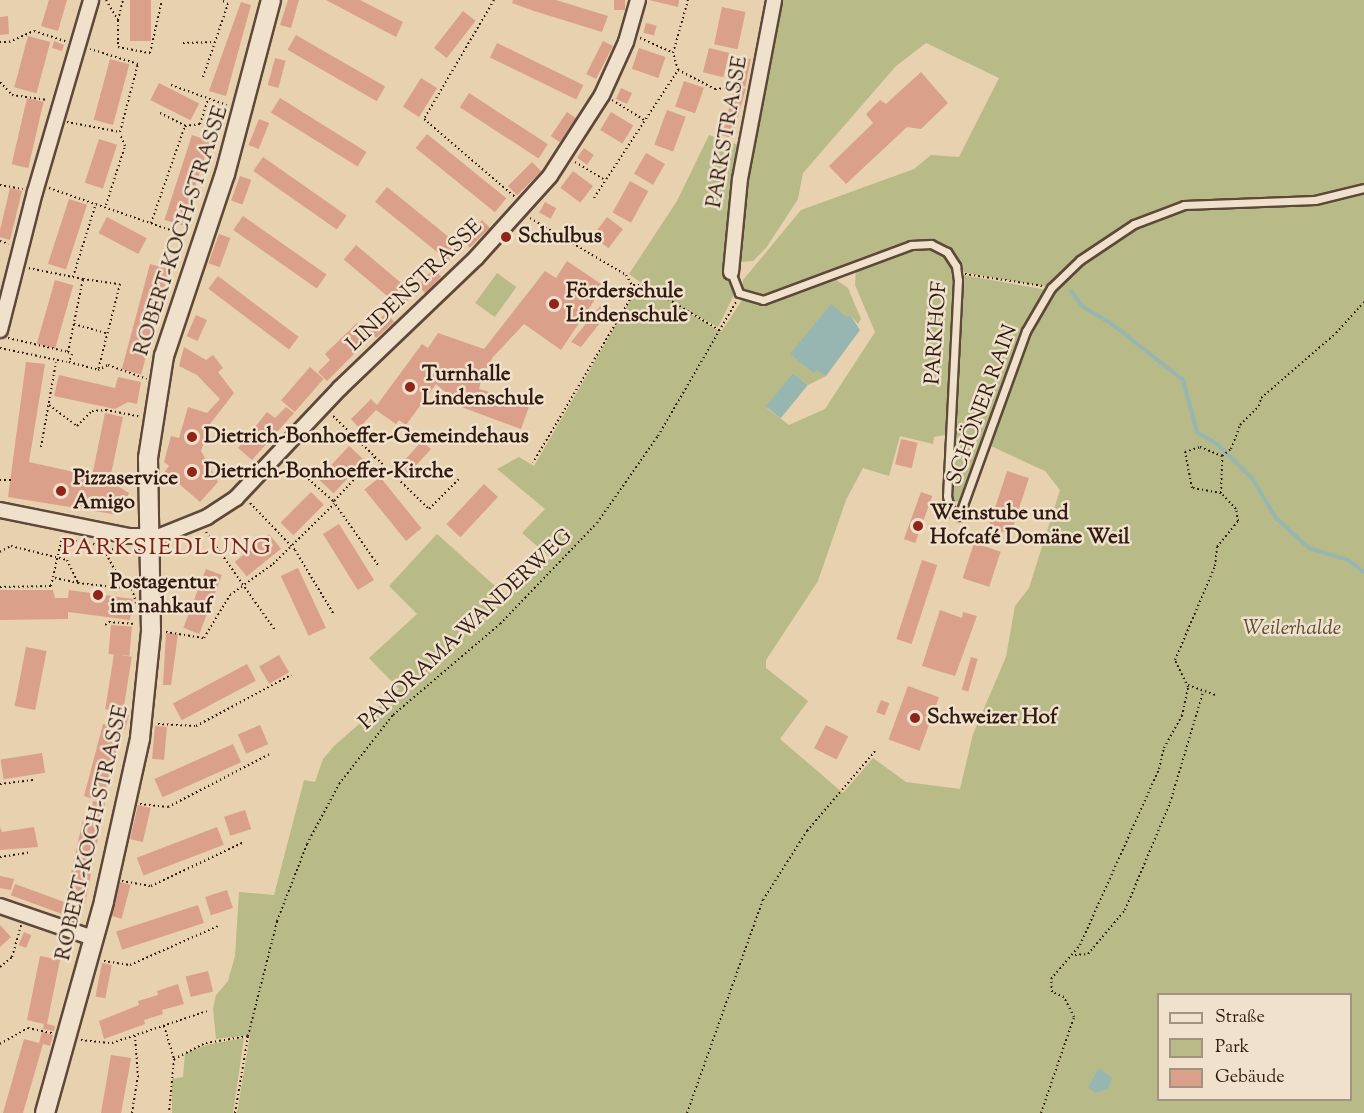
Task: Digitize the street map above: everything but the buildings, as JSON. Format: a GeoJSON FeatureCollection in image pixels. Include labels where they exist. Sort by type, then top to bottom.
{"type":"FeatureCollection","features":[{"type":"Feature","properties":{"kind":"street"},"geometry":{"type":"LineString","coordinates":[[0,330],[36,188],[91,0]]}},
{"type":"Feature","properties":{"kind":"street","name":"ROBERT-KOCH-STRASSE"},"geometry":{"type":"LineString","coordinates":[[45,1113],[110,878],[142,722],[151,628],[148,458],[159,381],[171,327],[202,241],[244,110],[271,0]]}},
{"type":"Feature","properties":{"kind":"street","name":"LINDENSTRASSE"},"geometry":{"type":"LineString","coordinates":[[149,545],[200,521],[242,494],[322,406],[523,208],[565,155],[602,95],[629,33],[638,0]]}},
{"type":"Feature","properties":{"kind":"street","name":"PARKSTRASSE"},"geometry":{"type":"LineString","coordinates":[[731,272],[738,189],[774,0]]}},
{"type":"Feature","properties":{"kind":"street"},"geometry":{"type":"LineString","coordinates":[[0,510],[66,523],[149,545]]}},
{"type":"Feature","properties":{"kind":"street"},"geometry":{"type":"LineString","coordinates":[[0,906],[93,938]]}},
{"type":"Feature","properties":{"kind":"lane","name":"SCHÖNER RAIN"},"geometry":{"type":"LineString","coordinates":[[957,516],[963,511],[992,419],[1026,331],[1051,288],[1080,260],[1134,224],[1184,206],[1315,200],[1364,188]]}},
{"type":"Feature","properties":{"kind":"lane","name":"PARKHOF"},"geometry":{"type":"LineString","coordinates":[[739,293],[756,300],[781,296],[917,244],[942,248],[951,256],[958,273],[947,460],[948,505],[957,516]]}},
{"type":"Feature","properties":{"kind":"lane"},"geometry":{"type":"LineString","coordinates":[[731,272],[739,293]]}},
{"type":"Feature","properties":{"kind":"path"},"geometry":{"type":"LineString","coordinates":[[108,0],[118,20]]}},
{"type":"Feature","properties":{"kind":"path"},"geometry":{"type":"LineString","coordinates":[[123,0],[118,20],[118,47],[150,53],[162,0]]}},
{"type":"Feature","properties":{"kind":"path"},"geometry":{"type":"LineString","coordinates":[[203,77],[228,4],[221,0]]}},
{"type":"Feature","properties":{"kind":"path"},"geometry":{"type":"LineString","coordinates":[[494,0],[424,119],[523,208],[626,275],[633,285],[632,296],[533,463]]}},
{"type":"Feature","properties":{"kind":"path"},"geometry":{"type":"LineString","coordinates":[[687,0],[673,53],[678,70],[715,89],[734,85]]}},
{"type":"Feature","properties":{"kind":"path"},"geometry":{"type":"LineString","coordinates":[[0,42],[9,42],[33,31],[138,63],[120,132],[124,146],[106,205]]}},
{"type":"Feature","properties":{"kind":"path"},"geometry":{"type":"LineString","coordinates":[[629,33],[673,53]]}},
{"type":"Feature","properties":{"kind":"path"},"geometry":{"type":"LineString","coordinates":[[183,43],[215,42]]}},
{"type":"Feature","properties":{"kind":"path"},"geometry":{"type":"LineString","coordinates":[[594,198],[678,70]]}},
{"type":"Feature","properties":{"kind":"path"},"geometry":{"type":"LineString","coordinates":[[0,82],[12,95],[60,103]]}},
{"type":"Feature","properties":{"kind":"path"},"geometry":{"type":"LineString","coordinates":[[171,85],[208,100],[244,110]]}},
{"type":"Feature","properties":{"kind":"path"},"geometry":{"type":"LineString","coordinates":[[602,95],[645,121]]}},
{"type":"Feature","properties":{"kind":"path"},"geometry":{"type":"LineString","coordinates":[[160,113],[185,126],[200,124],[208,100]]}},
{"type":"Feature","properties":{"kind":"path"},"geometry":{"type":"LineString","coordinates":[[56,120],[120,132]]}},
{"type":"Feature","properties":{"kind":"path"},"geometry":{"type":"LineString","coordinates":[[151,224],[185,126]]}},
{"type":"Feature","properties":{"kind":"path"},"geometry":{"type":"LineString","coordinates":[[565,155],[604,180]]}},
{"type":"Feature","properties":{"kind":"path"},"geometry":{"type":"LineString","coordinates":[[0,185],[36,188],[106,205],[151,224],[202,241]]}},
{"type":"Feature","properties":{"kind":"path"},"geometry":{"type":"LineString","coordinates":[[73,277],[96,203]]}},
{"type":"Feature","properties":{"kind":"path"},"geometry":{"type":"LineString","coordinates":[[17,265],[120,284],[98,370]]}},
{"type":"Feature","properties":{"kind":"path"},"geometry":{"type":"LineString","coordinates":[[958,273],[1040,285]]}},
{"type":"Feature","properties":{"kind":"path"},"geometry":{"type":"LineString","coordinates":[[68,352],[83,279]]}},
{"type":"Feature","properties":{"kind":"path"},"geometry":{"type":"LineString","coordinates":[[633,285],[645,285],[720,330]]}},
{"type":"Feature","properties":{"kind":"path","name":"PANORAMA-WANDERWEG"},"geometry":{"type":"LineString","coordinates":[[235,1113],[248,1036],[290,885],[318,821],[347,771],[393,715],[500,624],[580,544],[658,436],[739,293]]}},
{"type":"Feature","properties":{"kind":"path"},"geometry":{"type":"LineString","coordinates":[[1221,493],[1222,456],[1261,398],[1336,333],[1364,302]]}},
{"type":"Feature","properties":{"kind":"path"},"geometry":{"type":"LineString","coordinates":[[74,324],[108,334]]}},
{"type":"Feature","properties":{"kind":"path"},"geometry":{"type":"LineString","coordinates":[[0,336],[68,352],[72,354],[69,362]]}},
{"type":"Feature","properties":{"kind":"path"},"geometry":{"type":"LineString","coordinates":[[0,348],[98,370],[108,365],[159,381]]}},
{"type":"Feature","properties":{"kind":"path"},"geometry":{"type":"LineString","coordinates":[[41,447],[56,362]]}},
{"type":"Feature","properties":{"kind":"path"},"geometry":{"type":"LineString","coordinates":[[49,405],[77,426],[92,411],[106,410],[153,418]]}},
{"type":"Feature","properties":{"kind":"path"},"geometry":{"type":"LineString","coordinates":[[322,406],[429,509],[459,479]]}},
{"type":"Feature","properties":{"kind":"path"},"geometry":{"type":"LineString","coordinates":[[1041,1113],[1074,1019],[1064,997],[1051,991],[1051,982],[1075,955],[1159,769],[1164,748],[1182,716],[1187,685],[1175,660],[1215,566],[1216,547],[1238,521],[1236,509],[1221,493],[1192,488],[1185,452],[1200,447],[1222,456]]}},
{"type":"Feature","properties":{"kind":"path"},"geometry":{"type":"LineString","coordinates":[[279,453],[334,503],[378,564]]}},
{"type":"Feature","properties":{"kind":"path"},"geometry":{"type":"LineString","coordinates":[[105,625],[109,622],[151,628],[202,639],[229,597],[292,546],[375,457]]}},
{"type":"Feature","properties":{"kind":"path"},"geometry":{"type":"LineString","coordinates":[[0,480],[13,480]]}},
{"type":"Feature","properties":{"kind":"path"},"geometry":{"type":"LineString","coordinates":[[242,494],[292,546],[333,612]]}},
{"type":"Feature","properties":{"kind":"path"},"geometry":{"type":"LineString","coordinates":[[200,521],[274,630]]}},
{"type":"Feature","properties":{"kind":"path"},"geometry":{"type":"LineString","coordinates":[[0,587],[51,586],[56,578],[56,556],[66,523]]}},
{"type":"Feature","properties":{"kind":"path"},"geometry":{"type":"LineString","coordinates":[[62,538],[103,547],[149,545]]}},
{"type":"Feature","properties":{"kind":"path"},"geometry":{"type":"LineString","coordinates":[[0,552],[11,546],[67,560],[78,583]]}},
{"type":"Feature","properties":{"kind":"path"},"geometry":{"type":"LineString","coordinates":[[56,578],[78,583],[124,587],[103,547]]}},
{"type":"Feature","properties":{"kind":"path"},"geometry":{"type":"LineString","coordinates":[[142,722],[196,726],[291,675]]}},
{"type":"Feature","properties":{"kind":"path"},"geometry":{"type":"LineString","coordinates":[[1187,685],[1216,695]]}},
{"type":"Feature","properties":{"kind":"path"},"geometry":{"type":"LineString","coordinates":[[1075,955],[1088,954],[1125,910],[1170,803],[1203,692]]}},
{"type":"Feature","properties":{"kind":"path"},"geometry":{"type":"LineString","coordinates":[[687,1113],[763,900],[807,831],[875,751]]}},
{"type":"Feature","properties":{"kind":"path"},"geometry":{"type":"LineString","coordinates":[[126,802],[168,807],[270,754]]}},
{"type":"Feature","properties":{"kind":"path"},"geometry":{"type":"LineString","coordinates":[[0,784],[35,780]]}},
{"type":"Feature","properties":{"kind":"path"},"geometry":{"type":"LineString","coordinates":[[110,878],[149,886],[244,842]]}},
{"type":"Feature","properties":{"kind":"path"},"geometry":{"type":"LineString","coordinates":[[0,857],[31,852]]}},
{"type":"Feature","properties":{"kind":"path"},"geometry":{"type":"LineString","coordinates":[[0,967],[12,957],[24,915]]}},
{"type":"Feature","properties":{"kind":"path"},"geometry":{"type":"LineString","coordinates":[[88,957],[130,965],[218,926]]}},
{"type":"Feature","properties":{"kind":"path"},"geometry":{"type":"LineString","coordinates":[[0,1044],[18,1031],[31,1028],[96,1045],[135,1036],[207,1011]]}},
{"type":"Feature","properties":{"kind":"path"},"geometry":{"type":"LineString","coordinates":[[164,1026],[174,1059],[169,1113]]}},
{"type":"Feature","properties":{"kind":"path"},"geometry":{"type":"LineString","coordinates":[[132,1113],[138,1077],[135,1036]]}},
{"type":"Feature","properties":{"kind":"path"},"geometry":{"type":"LineString","coordinates":[[174,1059],[206,1043],[248,1036]]}},
{"type":"Feature","properties":{"kind":"green space"},"geometry":{"type":"Polygon","coordinates":[[[778,0],[1364,0],[1364,184],[1314,197],[1206,199],[1166,208],[1107,237],[1072,262],[1049,287],[962,272],[947,246],[923,240],[758,297],[742,290],[743,280],[801,210],[914,169],[931,155],[959,157],[999,78],[926,43],[896,66],[803,173],[798,199],[766,248],[753,261],[740,262],[733,251],[778,0]]]}},
{"type":"Feature","properties":{"kind":"green space","name":"Weilerhalde"},"geometry":{"type":"Polygon","coordinates":[[[709,135],[741,146],[727,277],[734,295],[718,327],[676,305],[721,332],[742,300],[770,301],[835,279],[848,288],[861,319],[858,324],[851,316],[814,373],[817,369],[826,376],[808,385],[793,373],[767,408],[789,425],[825,409],[875,332],[855,285],[856,270],[920,247],[945,255],[954,273],[945,435],[934,437],[933,444],[900,436],[889,476],[863,468],[846,500],[818,581],[766,660],[766,668],[808,701],[780,739],[843,793],[873,758],[906,782],[960,789],[973,734],[1006,657],[1015,606],[1029,588],[1060,490],[1045,471],[982,442],[961,502],[951,501],[952,398],[962,275],[1053,291],[1112,241],[1163,215],[1206,205],[1315,204],[1364,192],[1364,1113],[237,1113],[250,1035],[216,1039],[213,1009],[216,995],[228,981],[235,956],[239,892],[274,895],[304,780],[315,782],[323,759],[334,746],[399,689],[369,658],[417,614],[389,586],[437,534],[505,595],[551,558],[522,533],[545,509],[497,469],[519,457],[534,466],[638,287],[658,295],[629,274],[677,201],[709,135]]]}},
{"type":"Feature","properties":{"kind":"green space"},"geometry":{"type":"Polygon","coordinates":[[[497,273],[516,287],[495,317],[475,303],[497,273]]]}},
{"type":"Feature","properties":{"kind":"green space"},"geometry":{"type":"Polygon","coordinates":[[[244,1038],[233,1113],[172,1113],[172,1079],[183,1077],[185,1054],[206,1045],[244,1038]]]}},
{"type":"Feature","properties":{"kind":"water"},"geometry":{"type":"Polygon","coordinates":[[[831,304],[846,317],[851,316],[860,330],[826,376],[817,370],[814,373],[790,354],[831,304]]]}},
{"type":"Feature","properties":{"kind":"water"},"geometry":{"type":"Polygon","coordinates":[[[793,373],[808,385],[781,418],[766,406],[793,373]]]}},
{"type":"Feature","properties":{"kind":"water"},"geometry":{"type":"Polygon","coordinates":[[[1099,1068],[1112,1078],[1108,1089],[1095,1093],[1088,1087],[1099,1068]]]}},
{"type":"Feature","properties":{"kind":"waterway"},"geometry":{"type":"LineString","coordinates":[[1071,291],[1083,307],[1112,324],[1183,380],[1197,432],[1217,444],[1252,478],[1276,518],[1309,548],[1348,560],[1364,572]]}},
{"type":"Feature","properties":{"kind":"place","name":"Schulbus"},"geometry":{"type":"Point","coordinates":[506,237]}},
{"type":"Feature","properties":{"kind":"place","name":"Förderschule Lindenschule"},"geometry":{"type":"Point","coordinates":[554,304]}},
{"type":"Feature","properties":{"kind":"place","name":"Turnhalle Lindenschule"},"geometry":{"type":"Point","coordinates":[410,387]}},
{"type":"Feature","properties":{"kind":"place","name":"Dietrich-Bonhoeffer-Gemeindehaus"},"geometry":{"type":"Point","coordinates":[192,437]}},
{"type":"Feature","properties":{"kind":"place","name":"Dietrich-Bonhoeffer-Kirche"},"geometry":{"type":"Point","coordinates":[192,472]}},
{"type":"Feature","properties":{"kind":"place","name":"Pizzaservice Amigo"},"geometry":{"type":"Point","coordinates":[61,491]}},
{"type":"Feature","properties":{"kind":"place","name":"Weinstube und Hofcafé Domäne Weil"},"geometry":{"type":"Point","coordinates":[918,526]}},
{"type":"Feature","properties":{"kind":"place","name":"Postagentur im nahkauf"},"geometry":{"type":"Point","coordinates":[98,595]}},
{"type":"Feature","properties":{"kind":"place","name":"Schweizer Hof"},"geometry":{"type":"Point","coordinates":[915,718]}},
{"type":"Feature","properties":{"kind":"district","name":"PARKSIEDLUNG"},"geometry":{"type":"Point","coordinates":[167,549]}}]}
